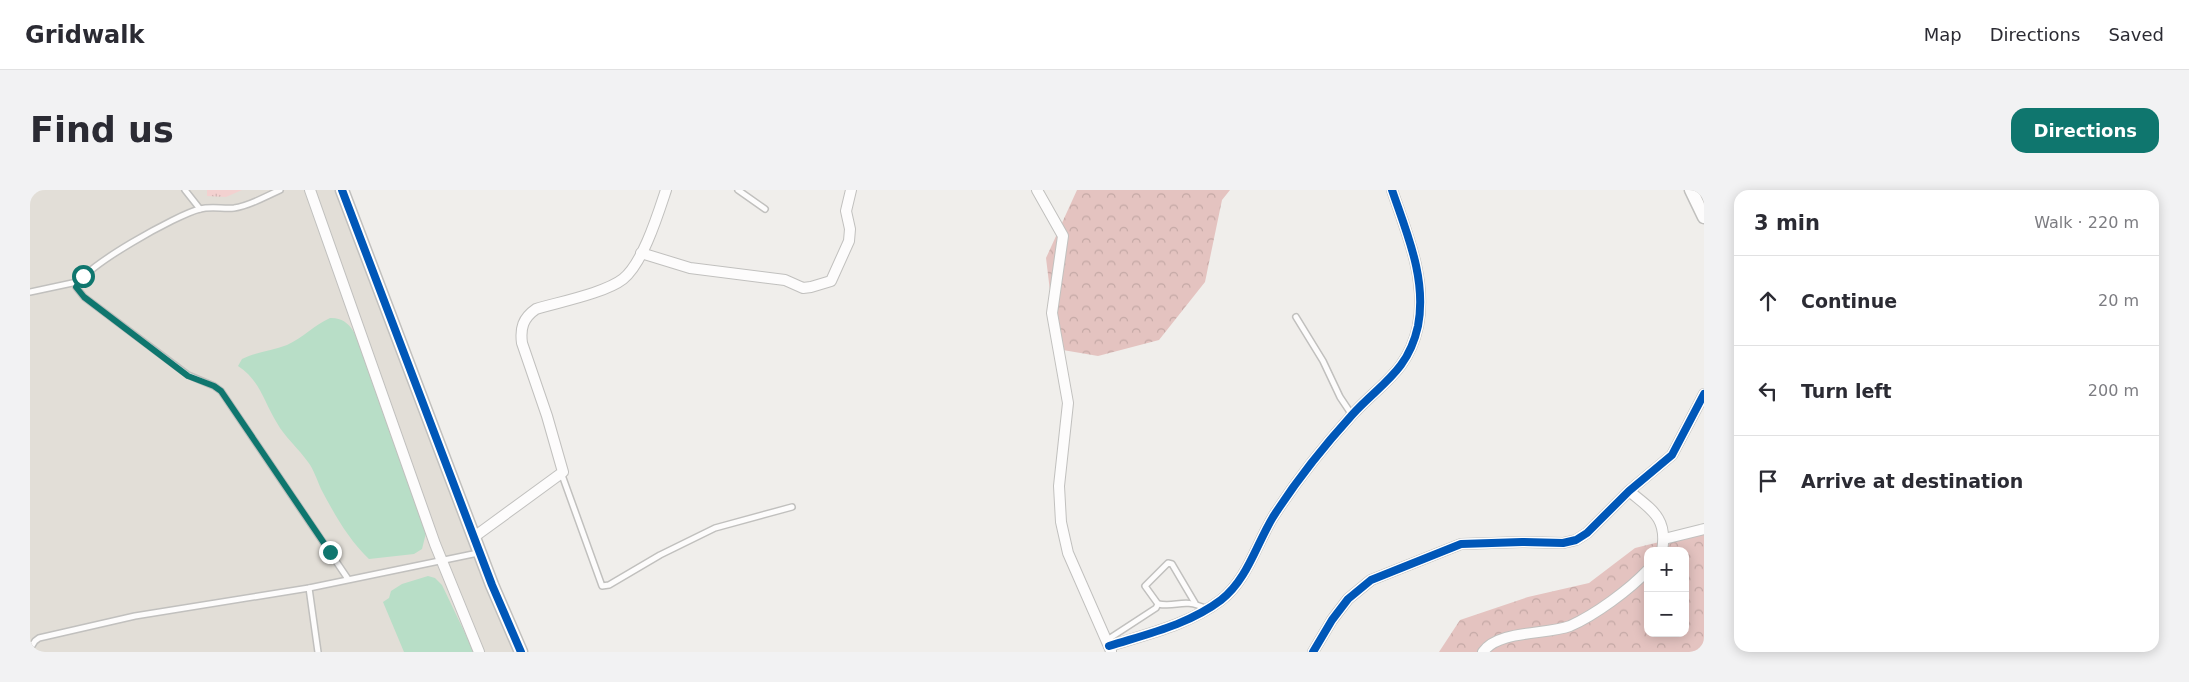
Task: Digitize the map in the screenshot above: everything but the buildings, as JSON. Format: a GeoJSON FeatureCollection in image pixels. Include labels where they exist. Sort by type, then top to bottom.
{"type":"FeatureCollection","features":[{"type":"Feature","properties":{"kind":"street"},"geometry":{"type":"LineString","coordinates":[[310,190],[442,561],[479,652]]}},
{"type":"Feature","properties":{"kind":"street"},"geometry":{"type":"LineString","coordinates":[[342,190],[474,537],[521,652]]}},
{"type":"Feature","properties":{"kind":"street"},"geometry":{"type":"LineString","coordinates":[[474,537],[562,475],[564,471],[522,343],[520,331],[523,322],[536,309],[616,283],[631,270],[641,253],[666,190]]}},
{"type":"Feature","properties":{"kind":"street"},"geometry":{"type":"LineString","coordinates":[[641,253],[690,268],[785,280],[803,288],[818,286],[831,281],[846,249],[850,234],[846,210],[851,190]]}},
{"type":"Feature","properties":{"kind":"street"},"geometry":{"type":"LineString","coordinates":[[1037,190],[1063,236],[1052,313],[1068,403],[1059,486],[1061,522],[1068,553],[1109,646],[1168,628],[1207,609],[1222,599],[1243,575],[1273,518],[1302,476],[1352,415],[1390,380],[1401,367],[1418,325],[1420,296],[1415,258],[1392,190]]}},
{"type":"Feature","properties":{"kind":"street"},"geometry":{"type":"LineString","coordinates":[[1691,190],[1704,217]]}},
{"type":"Feature","properties":{"kind":"street"},"geometry":{"type":"LineString","coordinates":[[1313,652],[1332,620],[1348,599],[1371,580],[1461,544],[1479,542],[1563,543],[1576,540],[1587,534],[1629,491],[1672,454],[1704,394]]}},
{"type":"Feature","properties":{"kind":"street"},"geometry":{"type":"LineString","coordinates":[[1629,491],[1657,515],[1662,522],[1664,539],[1663,547]]}},
{"type":"Feature","properties":{"kind":"street"},"geometry":{"type":"LineString","coordinates":[[1664,539],[1704,529]]}},
{"type":"Feature","properties":{"kind":"street"},"geometry":{"type":"LineString","coordinates":[[1484,652],[1493,643],[1504,638],[1559,630],[1578,622],[1628,588],[1644,574]]}},
{"type":"Feature","properties":{"kind":"lane"},"geometry":{"type":"LineString","coordinates":[[185,190],[200,209]]}},
{"type":"Feature","properties":{"kind":"lane"},"geometry":{"type":"LineString","coordinates":[[30,292],[77,282],[121,250],[181,217],[200,209],[235,208],[280,190]]}},
{"type":"Feature","properties":{"kind":"lane"},"geometry":{"type":"LineString","coordinates":[[738,190],[765,210]]}},
{"type":"Feature","properties":{"kind":"lane"},"geometry":{"type":"LineString","coordinates":[[77,282],[76,287],[84,297],[179,369],[221,391],[348,579]]}},
{"type":"Feature","properties":{"kind":"lane"},"geometry":{"type":"LineString","coordinates":[[1296,317],[1323,361],[1340,398],[1352,415]]}},
{"type":"Feature","properties":{"kind":"lane"},"geometry":{"type":"LineString","coordinates":[[562,475],[602,586],[609,585],[660,555],[716,528],[792,507]]}},
{"type":"Feature","properties":{"kind":"lane"},"geometry":{"type":"LineString","coordinates":[[30,649],[32,641],[78,628],[135,616],[309,588],[480,552]]}},
{"type":"Feature","properties":{"kind":"lane"},"geometry":{"type":"LineString","coordinates":[[1195,603],[1170,563],[1146,586],[1158,604],[1166,605],[1189,602],[1207,609]]}},
{"type":"Feature","properties":{"kind":"lane"},"geometry":{"type":"LineString","coordinates":[[309,588],[318,652]]}},
{"type":"Feature","properties":{"kind":"lane"},"geometry":{"type":"LineString","coordinates":[[1109,646],[1156,608],[1158,604]]}},
{"type":"Feature","properties":{"kind":"shaded area"},"geometry":{"type":"Polygon","coordinates":[[[30,190],[336,190],[515,652],[30,652],[30,190]]]}},
{"type":"Feature","properties":{"kind":"shaded area"},"geometry":{"type":"Polygon","coordinates":[[[330,318],[344,321],[349,325],[365,355],[426,533],[422,549],[414,554],[369,559],[361,551],[337,517],[310,465],[280,428],[257,385],[238,366],[242,359],[287,345],[330,318]]]}},
{"type":"Feature","properties":{"kind":"shaded area"},"geometry":{"type":"Polygon","coordinates":[[[428,576],[435,578],[442,585],[474,652],[404,652],[383,602],[389,598],[391,591],[402,584],[428,576]]]}},
{"type":"Feature","properties":{"kind":"green space"},"geometry":{"type":"Polygon","coordinates":[[[207,190],[242,190],[226,197],[207,196],[207,190]]]}},
{"type":"Feature","properties":{"kind":"green space"},"geometry":{"type":"Polygon","coordinates":[[[1077,190],[1230,190],[1222,200],[1205,282],[1159,340],[1098,356],[1057,349],[1046,258],[1077,190]]]}},
{"type":"Feature","properties":{"kind":"green space"},"geometry":{"type":"Polygon","coordinates":[[[1704,531],[1704,652],[1439,652],[1460,620],[1528,597],[1589,583],[1635,548],[1704,531]]]}},
{"type":"Feature","properties":{"kind":"cycle path"},"geometry":{"type":"LineString","coordinates":[[342,190],[492,585],[521,652]]}},
{"type":"Feature","properties":{"kind":"cycle path"},"geometry":{"type":"LineString","coordinates":[[1109,646],[1152,633],[1195,616],[1208,609],[1230,592],[1238,583],[1273,517],[1300,477],[1341,427],[1392,376],[1407,355],[1418,326],[1420,291],[1414,257],[1392,190]]}},
{"type":"Feature","properties":{"kind":"cycle path"},"geometry":{"type":"LineString","coordinates":[[1313,652],[1332,620],[1348,599],[1371,580],[1461,544],[1563,543],[1576,540],[1587,533],[1629,491],[1672,455],[1704,394]]}},
{"type":"Feature","properties":{"kind":"route"},"geometry":{"type":"LineString","coordinates":[[83,276],[77,282],[78,292],[188,376],[206,382],[221,391],[330,552]]}}]}
